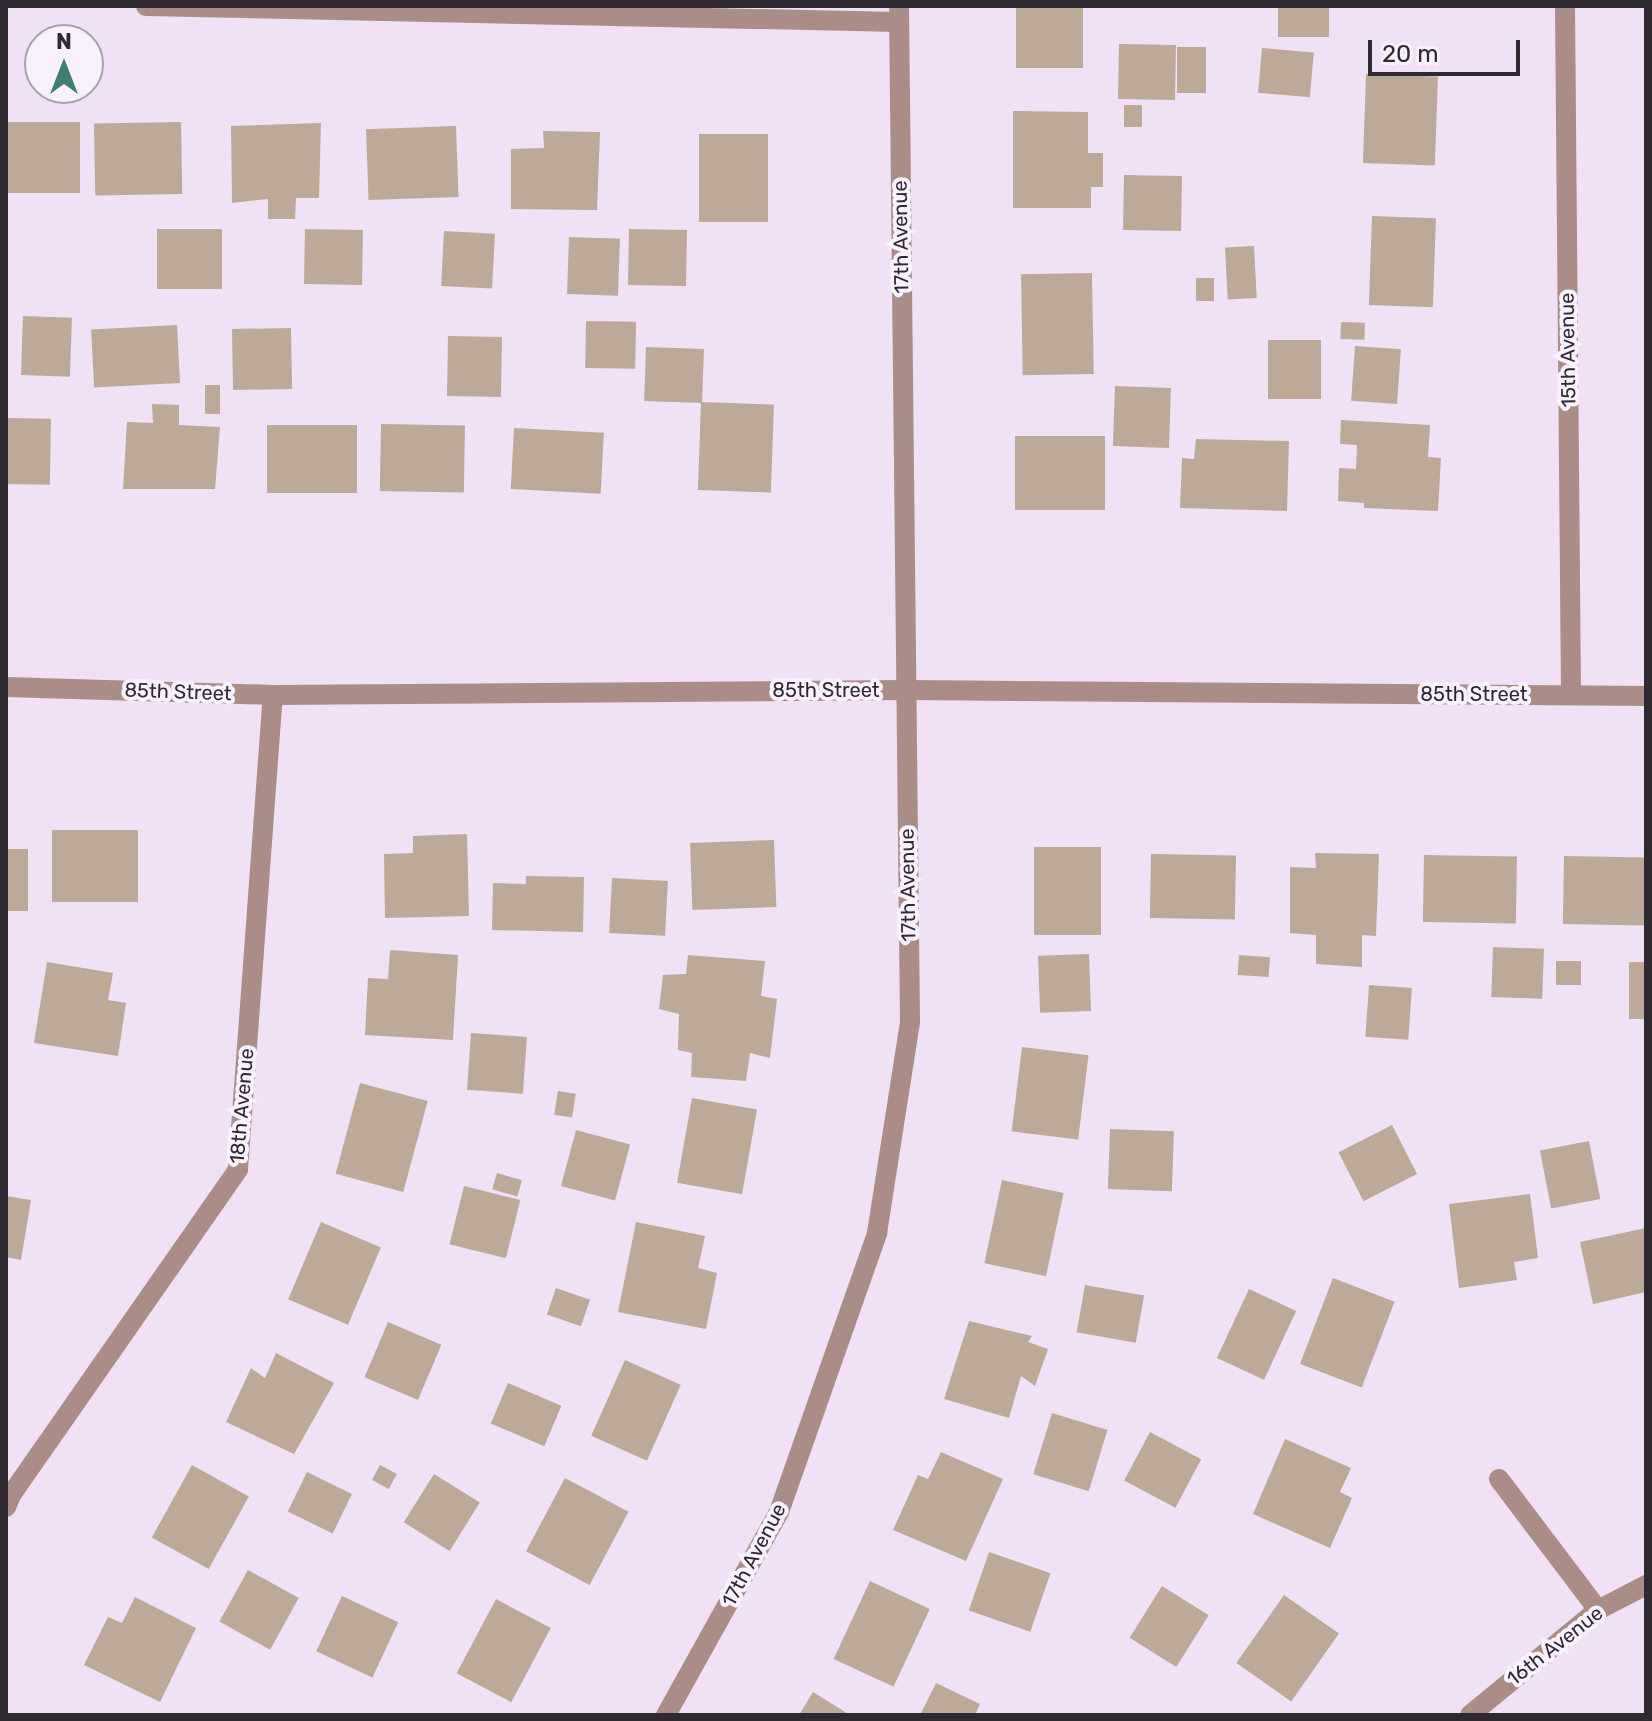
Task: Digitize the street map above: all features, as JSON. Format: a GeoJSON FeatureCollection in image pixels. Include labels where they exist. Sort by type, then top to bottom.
{"type":"FeatureCollection","features":[{"type":"Feature","properties":{"kind":"street"},"geometry":{"type":"LineString","coordinates":[[146,6],[899,14]]}},
{"type":"Feature","properties":{"kind":"street","name":"15th Avenue"},"geometry":{"type":"LineString","coordinates":[[1565,6],[1571,695]]}},
{"type":"Feature","properties":{"kind":"street","name":"17th Avenue"},"geometry":{"type":"LineString","coordinates":[[666,1715],[779,1512],[877,1233],[910,1023],[899,14]]}},
{"type":"Feature","properties":{"kind":"street","name":"85th Street"},"geometry":{"type":"LineString","coordinates":[[6,687],[273,695],[905,690],[1646,696]]}},
{"type":"Feature","properties":{"kind":"street","name":"18th Avenue"},"geometry":{"type":"LineString","coordinates":[[8,1498],[238,1169],[273,695]]}},
{"type":"Feature","properties":{"kind":"street"},"geometry":{"type":"LineString","coordinates":[[1499,1479],[1598,1610]]}},
{"type":"Feature","properties":{"kind":"street","name":"16th Avenue"},"geometry":{"type":"LineString","coordinates":[[1470,1715],[1598,1610],[1646,1585]]}},
{"type":"Feature","properties":{"kind":"building"},"geometry":{"type":"Polygon","coordinates":[[[1016,6],[1083,6],[1083,68],[1016,68],[1016,6]]]}},
{"type":"Feature","properties":{"kind":"building"},"geometry":{"type":"Polygon","coordinates":[[[1278,6],[1329,6],[1329,37],[1278,37],[1278,6]]]}},
{"type":"Feature","properties":{"kind":"building"},"geometry":{"type":"Polygon","coordinates":[[[1119,44],[1176,45],[1175,100],[1118,99],[1119,44]]]}},
{"type":"Feature","properties":{"kind":"building"},"geometry":{"type":"Polygon","coordinates":[[[1177,47],[1206,47],[1206,93],[1177,93],[1177,47]]]}},
{"type":"Feature","properties":{"kind":"building"},"geometry":{"type":"Polygon","coordinates":[[[1262,48],[1314,53],[1310,97],[1258,93],[1262,48]]]}},
{"type":"Feature","properties":{"kind":"building"},"geometry":{"type":"Polygon","coordinates":[[[1366,74],[1438,77],[1435,165],[1363,163],[1366,74]]]}},
{"type":"Feature","properties":{"kind":"building"},"geometry":{"type":"Polygon","coordinates":[[[1124,105],[1142,105],[1142,127],[1124,127],[1124,105]]]}},
{"type":"Feature","properties":{"kind":"building"},"geometry":{"type":"Polygon","coordinates":[[[1013,111],[1088,112],[1088,153],[1103,153],[1103,187],[1091,187],[1091,208],[1013,208],[1013,111]]]}},
{"type":"Feature","properties":{"kind":"building"},"geometry":{"type":"Polygon","coordinates":[[[6,122],[80,122],[80,193],[6,193],[6,122]]]}},
{"type":"Feature","properties":{"kind":"building"},"geometry":{"type":"Polygon","coordinates":[[[181,122],[182,194],[95,196],[94,124],[181,122]]]}},
{"type":"Feature","properties":{"kind":"building"},"geometry":{"type":"Polygon","coordinates":[[[321,123],[319,198],[296,198],[295,219],[268,219],[268,199],[232,203],[231,126],[321,123]]]}},
{"type":"Feature","properties":{"kind":"building"},"geometry":{"type":"Polygon","coordinates":[[[456,126],[458,197],[369,200],[366,129],[456,126]]]}},
{"type":"Feature","properties":{"kind":"building"},"geometry":{"type":"Polygon","coordinates":[[[543,131],[600,132],[597,210],[511,209],[511,149],[544,148],[543,131]]]}},
{"type":"Feature","properties":{"kind":"building"},"geometry":{"type":"Polygon","coordinates":[[[699,134],[768,134],[768,222],[699,222],[699,134]]]}},
{"type":"Feature","properties":{"kind":"building"},"geometry":{"type":"Polygon","coordinates":[[[1124,175],[1182,176],[1181,231],[1123,230],[1124,175]]]}},
{"type":"Feature","properties":{"kind":"building"},"geometry":{"type":"Polygon","coordinates":[[[1372,216],[1436,218],[1433,307],[1369,305],[1372,216]]]}},
{"type":"Feature","properties":{"kind":"building"},"geometry":{"type":"Polygon","coordinates":[[[157,229],[222,229],[222,289],[157,289],[157,229]]]}},
{"type":"Feature","properties":{"kind":"building"},"geometry":{"type":"Polygon","coordinates":[[[305,229],[363,230],[362,285],[304,284],[305,229]]]}},
{"type":"Feature","properties":{"kind":"building"},"geometry":{"type":"Polygon","coordinates":[[[629,229],[687,230],[686,286],[628,285],[629,229]]]}},
{"type":"Feature","properties":{"kind":"building"},"geometry":{"type":"Polygon","coordinates":[[[444,231],[495,234],[492,289],[441,286],[444,231]]]}},
{"type":"Feature","properties":{"kind":"building"},"geometry":{"type":"Polygon","coordinates":[[[569,237],[620,239],[618,296],[567,294],[569,237]]]}},
{"type":"Feature","properties":{"kind":"building"},"geometry":{"type":"Polygon","coordinates":[[[1254,246],[1257,298],[1228,299],[1225,248],[1254,246]]]}},
{"type":"Feature","properties":{"kind":"building"},"geometry":{"type":"Polygon","coordinates":[[[1092,273],[1094,374],[1023,375],[1021,274],[1092,273]]]}},
{"type":"Feature","properties":{"kind":"building"},"geometry":{"type":"Polygon","coordinates":[[[1196,278],[1214,278],[1214,301],[1196,301],[1196,278]]]}},
{"type":"Feature","properties":{"kind":"building"},"geometry":{"type":"Polygon","coordinates":[[[23,316],[72,318],[70,377],[21,375],[23,316]]]}},
{"type":"Feature","properties":{"kind":"building"},"geometry":{"type":"Polygon","coordinates":[[[586,321],[636,322],[635,369],[585,368],[586,321]]]}},
{"type":"Feature","properties":{"kind":"building"},"geometry":{"type":"Polygon","coordinates":[[[1341,322],[1365,323],[1364,340],[1340,339],[1341,322]]]}},
{"type":"Feature","properties":{"kind":"building"},"geometry":{"type":"Polygon","coordinates":[[[177,325],[180,383],[94,387],[91,330],[177,325]]]}},
{"type":"Feature","properties":{"kind":"building"},"geometry":{"type":"Polygon","coordinates":[[[291,328],[292,389],[233,390],[232,329],[291,328]]]}},
{"type":"Feature","properties":{"kind":"building"},"geometry":{"type":"Polygon","coordinates":[[[448,336],[502,337],[501,397],[447,396],[448,336]]]}},
{"type":"Feature","properties":{"kind":"building"},"geometry":{"type":"Polygon","coordinates":[[[1268,340],[1321,340],[1321,399],[1268,399],[1268,340]]]}},
{"type":"Feature","properties":{"kind":"building"},"geometry":{"type":"Polygon","coordinates":[[[1355,346],[1401,349],[1397,404],[1351,401],[1355,346]]]}},
{"type":"Feature","properties":{"kind":"building"},"geometry":{"type":"Polygon","coordinates":[[[646,347],[704,349],[702,403],[644,401],[646,347]]]}},
{"type":"Feature","properties":{"kind":"building"},"geometry":{"type":"Polygon","coordinates":[[[205,385],[220,385],[220,414],[205,414],[205,385]]]}},
{"type":"Feature","properties":{"kind":"building"},"geometry":{"type":"Polygon","coordinates":[[[1115,386],[1171,388],[1169,448],[1113,446],[1115,386]]]}},
{"type":"Feature","properties":{"kind":"building"},"geometry":{"type":"Polygon","coordinates":[[[701,402],[774,405],[771,492],[698,490],[701,402]]]}},
{"type":"Feature","properties":{"kind":"building"},"geometry":{"type":"Polygon","coordinates":[[[152,404],[179,405],[179,425],[220,427],[215,489],[123,489],[127,422],[153,423],[152,404]]]}},
{"type":"Feature","properties":{"kind":"building"},"geometry":{"type":"Polygon","coordinates":[[[6,418],[51,419],[50,485],[6,484],[6,418]]]}},
{"type":"Feature","properties":{"kind":"building"},"geometry":{"type":"Polygon","coordinates":[[[1341,420],[1430,425],[1428,457],[1441,458],[1438,511],[1364,508],[1364,503],[1338,501],[1339,468],[1356,469],[1357,445],[1340,444],[1341,420]]]}},
{"type":"Feature","properties":{"kind":"building"},"geometry":{"type":"Polygon","coordinates":[[[381,424],[465,425],[464,492],[380,491],[381,424]]]}},
{"type":"Feature","properties":{"kind":"building"},"geometry":{"type":"Polygon","coordinates":[[[267,425],[357,425],[357,493],[267,493],[267,425]]]}},
{"type":"Feature","properties":{"kind":"building"},"geometry":{"type":"Polygon","coordinates":[[[514,428],[604,433],[601,494],[511,489],[514,428]]]}},
{"type":"Feature","properties":{"kind":"building"},"geometry":{"type":"Polygon","coordinates":[[[1015,436],[1105,436],[1105,510],[1015,510],[1015,436]]]}},
{"type":"Feature","properties":{"kind":"building"},"geometry":{"type":"Polygon","coordinates":[[[1196,439],[1289,441],[1287,511],[1180,508],[1182,458],[1194,459],[1196,439]]]}},
{"type":"Feature","properties":{"kind":"building"},"geometry":{"type":"Polygon","coordinates":[[[52,830],[138,830],[138,902],[52,902],[52,830]]]}},
{"type":"Feature","properties":{"kind":"building"},"geometry":{"type":"Polygon","coordinates":[[[467,834],[469,916],[385,918],[384,854],[413,853],[413,836],[467,834]]]}},
{"type":"Feature","properties":{"kind":"building"},"geometry":{"type":"Polygon","coordinates":[[[774,840],[776,907],[692,910],[690,843],[774,840]]]}},
{"type":"Feature","properties":{"kind":"building"},"geometry":{"type":"Polygon","coordinates":[[[1034,847],[1101,847],[1101,935],[1034,935],[1034,847]]]}},
{"type":"Feature","properties":{"kind":"building"},"geometry":{"type":"Polygon","coordinates":[[[6,849],[28,849],[28,911],[6,911],[6,849]]]}},
{"type":"Feature","properties":{"kind":"building"},"geometry":{"type":"Polygon","coordinates":[[[1315,853],[1379,854],[1376,936],[1362,935],[1362,967],[1316,964],[1316,935],[1290,933],[1290,867],[1316,868],[1315,853]]]}},
{"type":"Feature","properties":{"kind":"building"},"geometry":{"type":"Polygon","coordinates":[[[1151,854],[1236,855],[1235,919],[1150,918],[1151,854]]]}},
{"type":"Feature","properties":{"kind":"building"},"geometry":{"type":"Polygon","coordinates":[[[1424,855],[1517,857],[1516,924],[1423,922],[1424,855]]]}},
{"type":"Feature","properties":{"kind":"building"},"geometry":{"type":"Polygon","coordinates":[[[1564,856],[1646,857],[1645,925],[1563,924],[1564,856]]]}},
{"type":"Feature","properties":{"kind":"building"},"geometry":{"type":"Polygon","coordinates":[[[526,876],[584,877],[583,932],[492,930],[493,883],[526,884],[526,876]]]}},
{"type":"Feature","properties":{"kind":"building"},"geometry":{"type":"Polygon","coordinates":[[[612,878],[668,881],[665,936],[609,933],[612,878]]]}},
{"type":"Feature","properties":{"kind":"building"},"geometry":{"type":"Polygon","coordinates":[[[1493,947],[1544,949],[1542,999],[1491,997],[1493,947]]]}},
{"type":"Feature","properties":{"kind":"building"},"geometry":{"type":"Polygon","coordinates":[[[390,950],[458,955],[453,1040],[365,1035],[368,978],[388,979],[390,950]]]}},
{"type":"Feature","properties":{"kind":"building"},"geometry":{"type":"Polygon","coordinates":[[[1089,954],[1091,1011],[1040,1013],[1038,956],[1089,954]]]}},
{"type":"Feature","properties":{"kind":"building"},"geometry":{"type":"Polygon","coordinates":[[[688,955],[765,961],[761,996],[777,999],[770,1058],[750,1053],[746,1081],[691,1077],[692,1053],[678,1050],[679,1014],[659,1009],[663,975],[686,974],[688,955]]]}},
{"type":"Feature","properties":{"kind":"building"},"geometry":{"type":"Polygon","coordinates":[[[1239,955],[1270,957],[1269,977],[1238,975],[1239,955]]]}},
{"type":"Feature","properties":{"kind":"building"},"geometry":{"type":"Polygon","coordinates":[[[1556,961],[1581,961],[1581,985],[1556,985],[1556,961]]]}},
{"type":"Feature","properties":{"kind":"building"},"geometry":{"type":"Polygon","coordinates":[[[47,962],[113,973],[108,1000],[126,1003],[118,1056],[34,1043],[47,962]]]}},
{"type":"Feature","properties":{"kind":"building"},"geometry":{"type":"Polygon","coordinates":[[[1629,962],[1646,962],[1646,1019],[1629,1019],[1629,962]]]}},
{"type":"Feature","properties":{"kind":"building"},"geometry":{"type":"Polygon","coordinates":[[[1369,985],[1412,988],[1408,1040],[1365,1037],[1369,985]]]}},
{"type":"Feature","properties":{"kind":"building"},"geometry":{"type":"Polygon","coordinates":[[[471,1033],[527,1037],[523,1094],[467,1090],[471,1033]]]}},
{"type":"Feature","properties":{"kind":"building"},"geometry":{"type":"Polygon","coordinates":[[[1022,1047],[1089,1055],[1078,1140],[1012,1131],[1022,1047]]]}},
{"type":"Feature","properties":{"kind":"building"},"geometry":{"type":"Polygon","coordinates":[[[360,1083],[428,1101],[403,1192],[336,1174],[360,1083]]]}},
{"type":"Feature","properties":{"kind":"building"},"geometry":{"type":"Polygon","coordinates":[[[558,1091],[576,1094],[572,1118],[554,1115],[558,1091]]]}},
{"type":"Feature","properties":{"kind":"building"},"geometry":{"type":"Polygon","coordinates":[[[692,1098],[757,1109],[742,1194],[677,1183],[692,1098]]]}},
{"type":"Feature","properties":{"kind":"building"},"geometry":{"type":"Polygon","coordinates":[[[1392,1125],[1417,1174],[1364,1201],[1339,1152],[1392,1125]]]}},
{"type":"Feature","properties":{"kind":"building"},"geometry":{"type":"Polygon","coordinates":[[[1110,1129],[1174,1131],[1172,1191],[1108,1189],[1110,1129]]]}},
{"type":"Feature","properties":{"kind":"building"},"geometry":{"type":"Polygon","coordinates":[[[576,1130],[630,1144],[615,1201],[561,1186],[576,1130]]]}},
{"type":"Feature","properties":{"kind":"building"},"geometry":{"type":"Polygon","coordinates":[[[1589,1141],[1600,1199],[1551,1208],[1540,1151],[1589,1141]]]}},
{"type":"Feature","properties":{"kind":"building"},"geometry":{"type":"Polygon","coordinates":[[[497,1173],[522,1180],[517,1197],[492,1189],[497,1173]]]}},
{"type":"Feature","properties":{"kind":"building"},"geometry":{"type":"Polygon","coordinates":[[[1002,1180],[1064,1193],[1046,1276],[984,1263],[1002,1180]]]}},
{"type":"Feature","properties":{"kind":"building"},"geometry":{"type":"Polygon","coordinates":[[[464,1186],[520,1200],[506,1258],[449,1244],[464,1186]]]}},
{"type":"Feature","properties":{"kind":"building"},"geometry":{"type":"Polygon","coordinates":[[[1530,1194],[1538,1258],[1514,1262],[1517,1280],[1459,1288],[1449,1204],[1530,1194]]]}},
{"type":"Feature","properties":{"kind":"building"},"geometry":{"type":"Polygon","coordinates":[[[6,1196],[31,1200],[21,1260],[6,1257],[6,1196]]]}},
{"type":"Feature","properties":{"kind":"building"},"geometry":{"type":"Polygon","coordinates":[[[321,1222],[381,1247],[348,1325],[288,1299],[321,1222]]]}},
{"type":"Feature","properties":{"kind":"building"},"geometry":{"type":"Polygon","coordinates":[[[636,1222],[705,1236],[698,1268],[717,1273],[706,1329],[618,1312],[636,1222]]]}},
{"type":"Feature","properties":{"kind":"building"},"geometry":{"type":"Polygon","coordinates":[[[1646,1228],[1646,1292],[1593,1304],[1580,1242],[1646,1228]]]}},
{"type":"Feature","properties":{"kind":"building"},"geometry":{"type":"Polygon","coordinates":[[[1333,1278],[1395,1302],[1362,1388],[1300,1364],[1333,1278]]]}},
{"type":"Feature","properties":{"kind":"building"},"geometry":{"type":"Polygon","coordinates":[[[1085,1285],[1144,1295],[1136,1343],[1077,1332],[1085,1285]]]}},
{"type":"Feature","properties":{"kind":"building"},"geometry":{"type":"Polygon","coordinates":[[[556,1288],[590,1300],[581,1326],[547,1314],[556,1288]]]}},
{"type":"Feature","properties":{"kind":"building"},"geometry":{"type":"Polygon","coordinates":[[[1249,1289],[1296,1311],[1264,1380],[1217,1358],[1249,1289]]]}},
{"type":"Feature","properties":{"kind":"building"},"geometry":{"type":"Polygon","coordinates":[[[969,1321],[1032,1336],[1028,1342],[1048,1349],[1035,1386],[1021,1376],[1009,1418],[944,1399],[969,1321]]]}},
{"type":"Feature","properties":{"kind":"building"},"geometry":{"type":"Polygon","coordinates":[[[388,1322],[441,1345],[418,1400],[365,1377],[388,1322]]]}},
{"type":"Feature","properties":{"kind":"building"},"geometry":{"type":"Polygon","coordinates":[[[276,1353],[334,1383],[294,1454],[226,1422],[251,1368],[265,1378],[276,1353]]]}},
{"type":"Feature","properties":{"kind":"building"},"geometry":{"type":"Polygon","coordinates":[[[625,1360],[681,1385],[647,1461],[591,1436],[625,1360]]]}},
{"type":"Feature","properties":{"kind":"building"},"geometry":{"type":"Polygon","coordinates":[[[508,1383],[561,1406],[544,1446],[491,1424],[508,1383]]]}},
{"type":"Feature","properties":{"kind":"building"},"geometry":{"type":"Polygon","coordinates":[[[1052,1413],[1107,1430],[1089,1491],[1033,1474],[1052,1413]]]}},
{"type":"Feature","properties":{"kind":"building"},"geometry":{"type":"Polygon","coordinates":[[[1150,1432],[1201,1459],[1175,1508],[1124,1481],[1150,1432]]]}},
{"type":"Feature","properties":{"kind":"building"},"geometry":{"type":"Polygon","coordinates":[[[1285,1439],[1351,1468],[1340,1492],[1352,1498],[1330,1548],[1253,1514],[1285,1439]]]}},
{"type":"Feature","properties":{"kind":"building"},"geometry":{"type":"Polygon","coordinates":[[[941,1452],[1003,1479],[966,1561],[893,1530],[918,1475],[928,1479],[941,1452]]]}},
{"type":"Feature","properties":{"kind":"building"},"geometry":{"type":"Polygon","coordinates":[[[192,1465],[249,1497],[209,1569],[152,1538],[192,1465]]]}},
{"type":"Feature","properties":{"kind":"building"},"geometry":{"type":"Polygon","coordinates":[[[380,1465],[397,1474],[389,1489],[372,1480],[380,1465]]]}},
{"type":"Feature","properties":{"kind":"building"},"geometry":{"type":"Polygon","coordinates":[[[307,1472],[352,1494],[333,1533],[288,1512],[307,1472]]]}},
{"type":"Feature","properties":{"kind":"building"},"geometry":{"type":"Polygon","coordinates":[[[434,1474],[480,1503],[450,1551],[404,1522],[434,1474]]]}},
{"type":"Feature","properties":{"kind":"building"},"geometry":{"type":"Polygon","coordinates":[[[565,1478],[629,1512],[590,1585],[526,1551],[565,1478]]]}},
{"type":"Feature","properties":{"kind":"building"},"geometry":{"type":"Polygon","coordinates":[[[989,1552],[1050,1573],[1030,1632],[969,1611],[989,1552]]]}},
{"type":"Feature","properties":{"kind":"building"},"geometry":{"type":"Polygon","coordinates":[[[248,1570],[299,1598],[270,1650],[219,1622],[248,1570]]]}},
{"type":"Feature","properties":{"kind":"building"},"geometry":{"type":"Polygon","coordinates":[[[870,1581],[930,1609],[893,1687],[834,1659],[870,1581]]]}},
{"type":"Feature","properties":{"kind":"building"},"geometry":{"type":"Polygon","coordinates":[[[1162,1586],[1209,1615],[1176,1667],[1130,1638],[1162,1586]]]}},
{"type":"Feature","properties":{"kind":"building"},"geometry":{"type":"Polygon","coordinates":[[[1284,1595],[1339,1633],[1291,1701],[1236,1663],[1284,1595]]]}},
{"type":"Feature","properties":{"kind":"building"},"geometry":{"type":"Polygon","coordinates":[[[342,1596],[398,1622],[372,1677],[316,1651],[342,1596]]]}},
{"type":"Feature","properties":{"kind":"building"},"geometry":{"type":"Polygon","coordinates":[[[135,1597],[196,1628],[160,1702],[84,1665],[108,1617],[122,1623],[135,1597]]]}},
{"type":"Feature","properties":{"kind":"building"},"geometry":{"type":"Polygon","coordinates":[[[496,1599],[551,1628],[511,1702],[457,1673],[496,1599]]]}},
{"type":"Feature","properties":{"kind":"building"},"geometry":{"type":"Polygon","coordinates":[[[936,1683],[980,1704],[975,1715],[920,1715],[936,1683]]]}},
{"type":"Feature","properties":{"kind":"building"},"geometry":{"type":"Polygon","coordinates":[[[813,1692],[850,1715],[799,1715],[813,1692]]]}}]}
